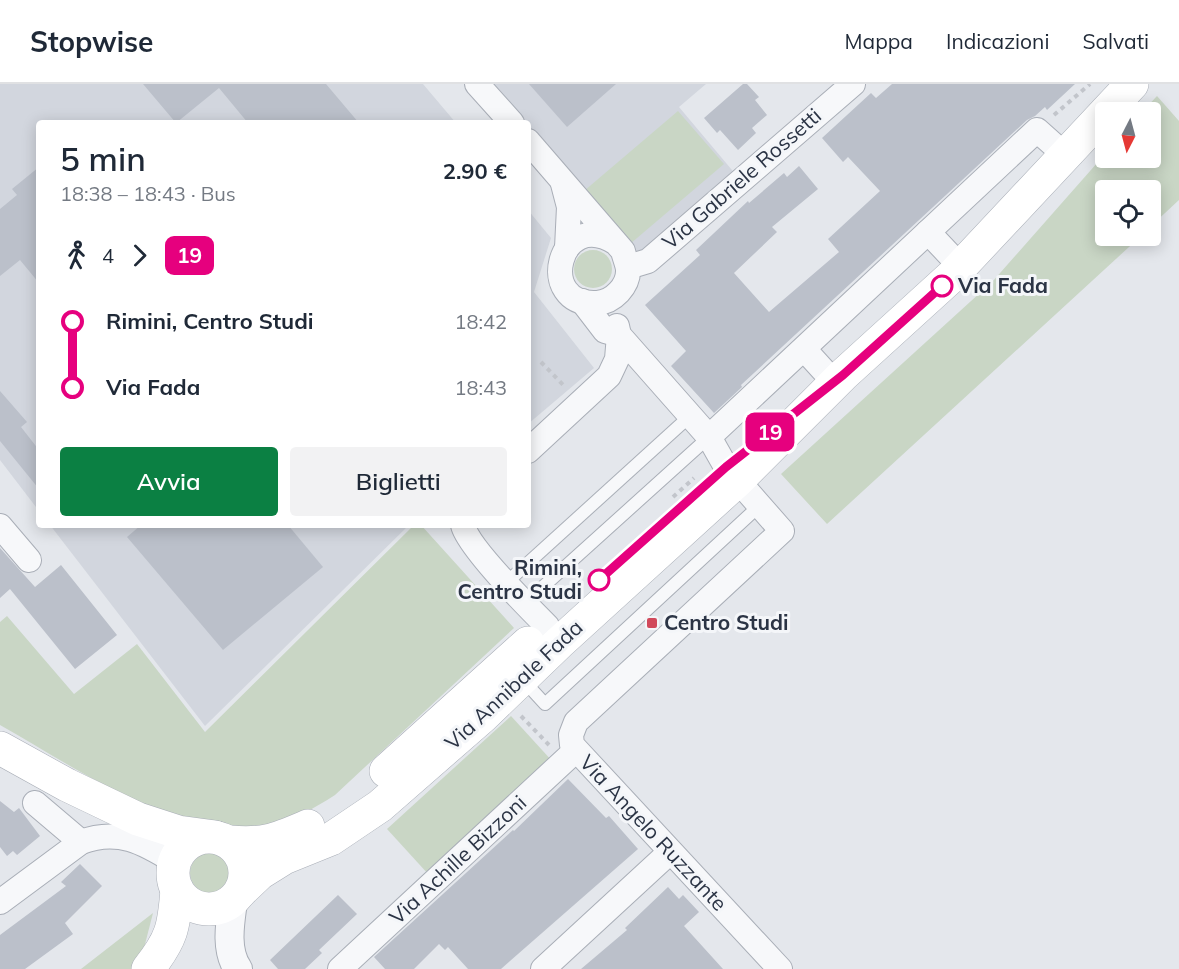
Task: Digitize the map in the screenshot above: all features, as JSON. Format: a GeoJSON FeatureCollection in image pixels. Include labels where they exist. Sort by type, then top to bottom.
{"type":"FeatureCollection","features":[{"type":"Feature","properties":{"kind":"main road","name":"Via Annibale Fada"},"geometry":{"type":"LineString","coordinates":[[222,840],[256,844],[276,839],[329,817],[365,790],[547,627],[731,474],[918,308],[961,267],[1132,84]]}},
{"type":"Feature","properties":{"kind":"main road","name":"Via Annibale Fada"},"geometry":{"type":"LineString","coordinates":[[169,969],[226,901],[260,873],[284,858],[331,839],[380,806],[482,717],[731,474]]}},
{"type":"Feature","properties":{"kind":"main road"},"geometry":{"type":"LineString","coordinates":[[0,748],[138,819],[178,832],[222,840]]}},
{"type":"Feature","properties":{"kind":"main road"},"geometry":{"type":"LineString","coordinates":[[148,969],[163,951],[174,924],[176,876],[181,850],[192,841],[207,837],[222,840],[238,850],[244,863],[246,877],[226,901],[192,905],[176,876]]}},
{"type":"Feature","properties":{"kind":"street"},"geometry":{"type":"LineString","coordinates":[[477,84],[509,120]]}},
{"type":"Feature","properties":{"kind":"street","name":"Via Gabriele Rossetti"},"geometry":{"type":"LineString","coordinates":[[628,267],[648,261],[853,84]]}},
{"type":"Feature","properties":{"kind":"street"},"geometry":{"type":"LineString","coordinates":[[709,437],[1037,130],[1065,155]]}},
{"type":"Feature","properties":{"kind":"street"},"geometry":{"type":"LineString","coordinates":[[531,144],[623,251],[628,267],[625,282],[616,295],[613,310],[620,335],[617,359],[609,376],[531,448]]}},
{"type":"Feature","properties":{"kind":"street"},"geometry":{"type":"LineString","coordinates":[[561,179],[569,207],[567,248]]}},
{"type":"Feature","properties":{"kind":"street"},"geometry":{"type":"LineString","coordinates":[[928,232],[961,267]]}},
{"type":"Feature","properties":{"kind":"street"},"geometry":{"type":"LineString","coordinates":[[616,243],[607,237],[597,235],[576,240],[561,258],[559,269],[561,281],[567,291],[582,301],[605,330],[620,335]]}},
{"type":"Feature","properties":{"kind":"street"},"geometry":{"type":"LineString","coordinates":[[582,301],[599,303],[616,295]]}},
{"type":"Feature","properties":{"kind":"street","name":"Via Angelo Ruzzante"},"geometry":{"type":"LineString","coordinates":[[620,335],[709,437],[731,474],[782,531],[576,722],[571,735],[572,746],[670,852],[767,965]]}},
{"type":"Feature","properties":{"kind":"street"},"geometry":{"type":"LineString","coordinates":[[804,349],[838,379]]}},
{"type":"Feature","properties":{"kind":"street"},"geometry":{"type":"LineString","coordinates":[[0,526],[29,560]]}},
{"type":"Feature","properties":{"kind":"street"},"geometry":{"type":"LineString","coordinates":[[464,528],[475,546],[506,583],[547,627]]}},
{"type":"Feature","properties":{"kind":"street","name":"Via Achille Bizzoni"},"geometry":{"type":"LineString","coordinates":[[340,969],[576,751]]}},
{"type":"Feature","properties":{"kind":"street"},"geometry":{"type":"LineString","coordinates":[[35,803],[81,842]]}},
{"type":"Feature","properties":{"kind":"street"},"geometry":{"type":"LineString","coordinates":[[0,902],[81,842],[111,834],[132,840],[176,876]]}},
{"type":"Feature","properties":{"kind":"street"},"geometry":{"type":"LineString","coordinates":[[543,969],[670,852]]}},
{"type":"Feature","properties":{"kind":"street"},"geometry":{"type":"LineString","coordinates":[[226,901],[231,954],[238,969]]}},
{"type":"Feature","properties":{"kind":"lane"},"geometry":{"type":"LineString","coordinates":[[506,583],[690,417]]}},
{"type":"Feature","properties":{"kind":"lane"},"geometry":{"type":"LineString","coordinates":[[525,603],[709,437]]}},
{"type":"Feature","properties":{"kind":"lane"},"geometry":{"type":"LineString","coordinates":[[522,679],[545,704],[759,506]]}},
{"type":"Feature","properties":{"kind":"path"},"geometry":{"type":"LineString","coordinates":[[1037,130],[1090,84]]}},
{"type":"Feature","properties":{"kind":"path"},"geometry":{"type":"LineString","coordinates":[[541,362],[568,390]]}},
{"type":"Feature","properties":{"kind":"path"},"geometry":{"type":"LineString","coordinates":[[673,497],[694,478]]}},
{"type":"Feature","properties":{"kind":"path"},"geometry":{"type":"LineString","coordinates":[[516,711],[537,732]]}},
{"type":"Feature","properties":{"kind":"shaded area"},"geometry":{"type":"Polygon","coordinates":[[[0,84],[423,84],[453,120],[36,120],[36,507],[0,460],[0,84]]]}},
{"type":"Feature","properties":{"kind":"shaded area"},"geometry":{"type":"Polygon","coordinates":[[[487,84],[706,84],[679,107],[737,176],[648,250],[638,253],[628,248],[531,135],[531,120],[517,120],[487,84]]]}},
{"type":"Feature","properties":{"kind":"shaded area"},"geometry":{"type":"Polygon","coordinates":[[[531,214],[551,238],[534,292],[594,368],[531,421],[531,214]]]}},
{"type":"Feature","properties":{"kind":"shaded area"},"geometry":{"type":"Polygon","coordinates":[[[52,528],[406,528],[205,726],[52,528]]]}},
{"type":"Feature","properties":{"kind":"green space"},"geometry":{"type":"Polygon","coordinates":[[[1157,96],[1179,121],[1179,200],[1161,217],[1161,180],[1095,180],[1095,246],[1130,246],[827,524],[781,474],[993,281],[1095,165],[1095,168],[1161,168],[1161,102],[1151,102],[1157,96]]]}},
{"type":"Feature","properties":{"kind":"green space"},"geometry":{"type":"Polygon","coordinates":[[[678,111],[724,164],[630,244],[584,191],[678,111]]]}},
{"type":"Feature","properties":{"kind":"green space"},"geometry":{"type":"Polygon","coordinates":[[[593,250],[607,255],[612,269],[607,283],[593,288],[579,283],[574,269],[579,255],[593,250]]]}},
{"type":"Feature","properties":{"kind":"green space"},"geometry":{"type":"Polygon","coordinates":[[[411,528],[424,528],[514,628],[335,795],[302,814],[284,821],[265,827],[244,827],[205,822],[143,803],[114,790],[0,725],[0,622],[7,616],[74,694],[137,644],[205,732],[411,528]]]}},
{"type":"Feature","properties":{"kind":"green space"},"geometry":{"type":"Polygon","coordinates":[[[511,716],[553,762],[429,875],[387,829],[511,716]]]}},
{"type":"Feature","properties":{"kind":"green space"},"geometry":{"type":"Polygon","coordinates":[[[210,853],[224,859],[230,873],[224,887],[210,893],[196,887],[190,873],[196,859],[210,853]]]}},
{"type":"Feature","properties":{"kind":"green space"},"geometry":{"type":"Polygon","coordinates":[[[153,913],[142,956],[132,969],[81,969],[153,913]]]}},
{"type":"Feature","properties":{"kind":"building"},"geometry":{"type":"Polygon","coordinates":[[[143,84],[326,84],[356,120],[246,120],[219,88],[180,120],[173,120],[143,84]]]}},
{"type":"Feature","properties":{"kind":"building"},"geometry":{"type":"Polygon","coordinates":[[[529,84],[616,84],[567,127],[529,84]]]}},
{"type":"Feature","properties":{"kind":"building"},"geometry":{"type":"Polygon","coordinates":[[[743,84],[747,84],[759,97],[755,100],[767,115],[752,128],[756,133],[738,150],[720,130],[717,133],[704,118],[743,84]]]}},
{"type":"Feature","properties":{"kind":"building"},"geometry":{"type":"Polygon","coordinates":[[[892,84],[1075,84],[1047,110],[1045,107],[1027,120],[741,385],[742,387],[714,413],[671,366],[686,351],[645,305],[700,255],[696,250],[748,201],[749,203],[784,173],[787,177],[799,166],[818,189],[772,227],[777,232],[734,273],[769,312],[839,252],[828,239],[880,191],[848,157],[843,162],[822,138],[871,93],[876,98],[892,84]]]}},
{"type":"Feature","properties":{"kind":"building"},"geometry":{"type":"Polygon","coordinates":[[[36,169],[36,279],[20,260],[0,276],[0,209],[17,195],[12,189],[36,169]]]}},
{"type":"Feature","properties":{"kind":"building"},"geometry":{"type":"Polygon","coordinates":[[[0,391],[27,422],[21,427],[36,446],[36,485],[0,441],[0,391]]]}},
{"type":"Feature","properties":{"kind":"building"},"geometry":{"type":"Polygon","coordinates":[[[138,528],[290,528],[323,567],[223,650],[127,537],[138,528]]]}},
{"type":"Feature","properties":{"kind":"building"},"geometry":{"type":"Polygon","coordinates":[[[0,548],[35,587],[61,565],[117,635],[75,669],[10,589],[0,598],[0,548]]]}},
{"type":"Feature","properties":{"kind":"building"},"geometry":{"type":"Polygon","coordinates":[[[568,779],[606,818],[609,816],[638,849],[501,969],[468,969],[448,947],[445,950],[439,944],[414,969],[385,969],[374,957],[514,831],[568,779]]]}},
{"type":"Feature","properties":{"kind":"building"},"geometry":{"type":"Polygon","coordinates":[[[0,801],[14,812],[19,808],[40,836],[17,855],[13,851],[7,856],[0,847],[0,801]]]}},
{"type":"Feature","properties":{"kind":"building"},"geometry":{"type":"Polygon","coordinates":[[[80,864],[102,886],[65,923],[73,934],[25,969],[0,969],[0,935],[66,886],[61,882],[80,864]]]}},
{"type":"Feature","properties":{"kind":"building"},"geometry":{"type":"Polygon","coordinates":[[[668,887],[679,899],[683,895],[699,912],[684,926],[723,969],[581,969],[627,930],[625,928],[668,887]]]}},
{"type":"Feature","properties":{"kind":"building"},"geometry":{"type":"Polygon","coordinates":[[[338,895],[357,914],[319,950],[322,953],[305,969],[278,969],[270,960],[338,895]]]}},
{"type":"Feature","properties":{"kind":"bus line","name":"19"},"geometry":{"type":"LineString","coordinates":[[599,580],[726,467],[843,375],[942,286]]}},
{"type":"Feature","properties":{"kind":"place","name":"Via Fada"},"geometry":{"type":"Point","coordinates":[942,286]}},
{"type":"Feature","properties":{"kind":"place","name":"Rimini, Centro Studi"},"geometry":{"type":"Point","coordinates":[599,580]}},
{"type":"Feature","properties":{"kind":"place","name":"Centro Studi"},"geometry":{"type":"Point","coordinates":[652,623]}}]}
